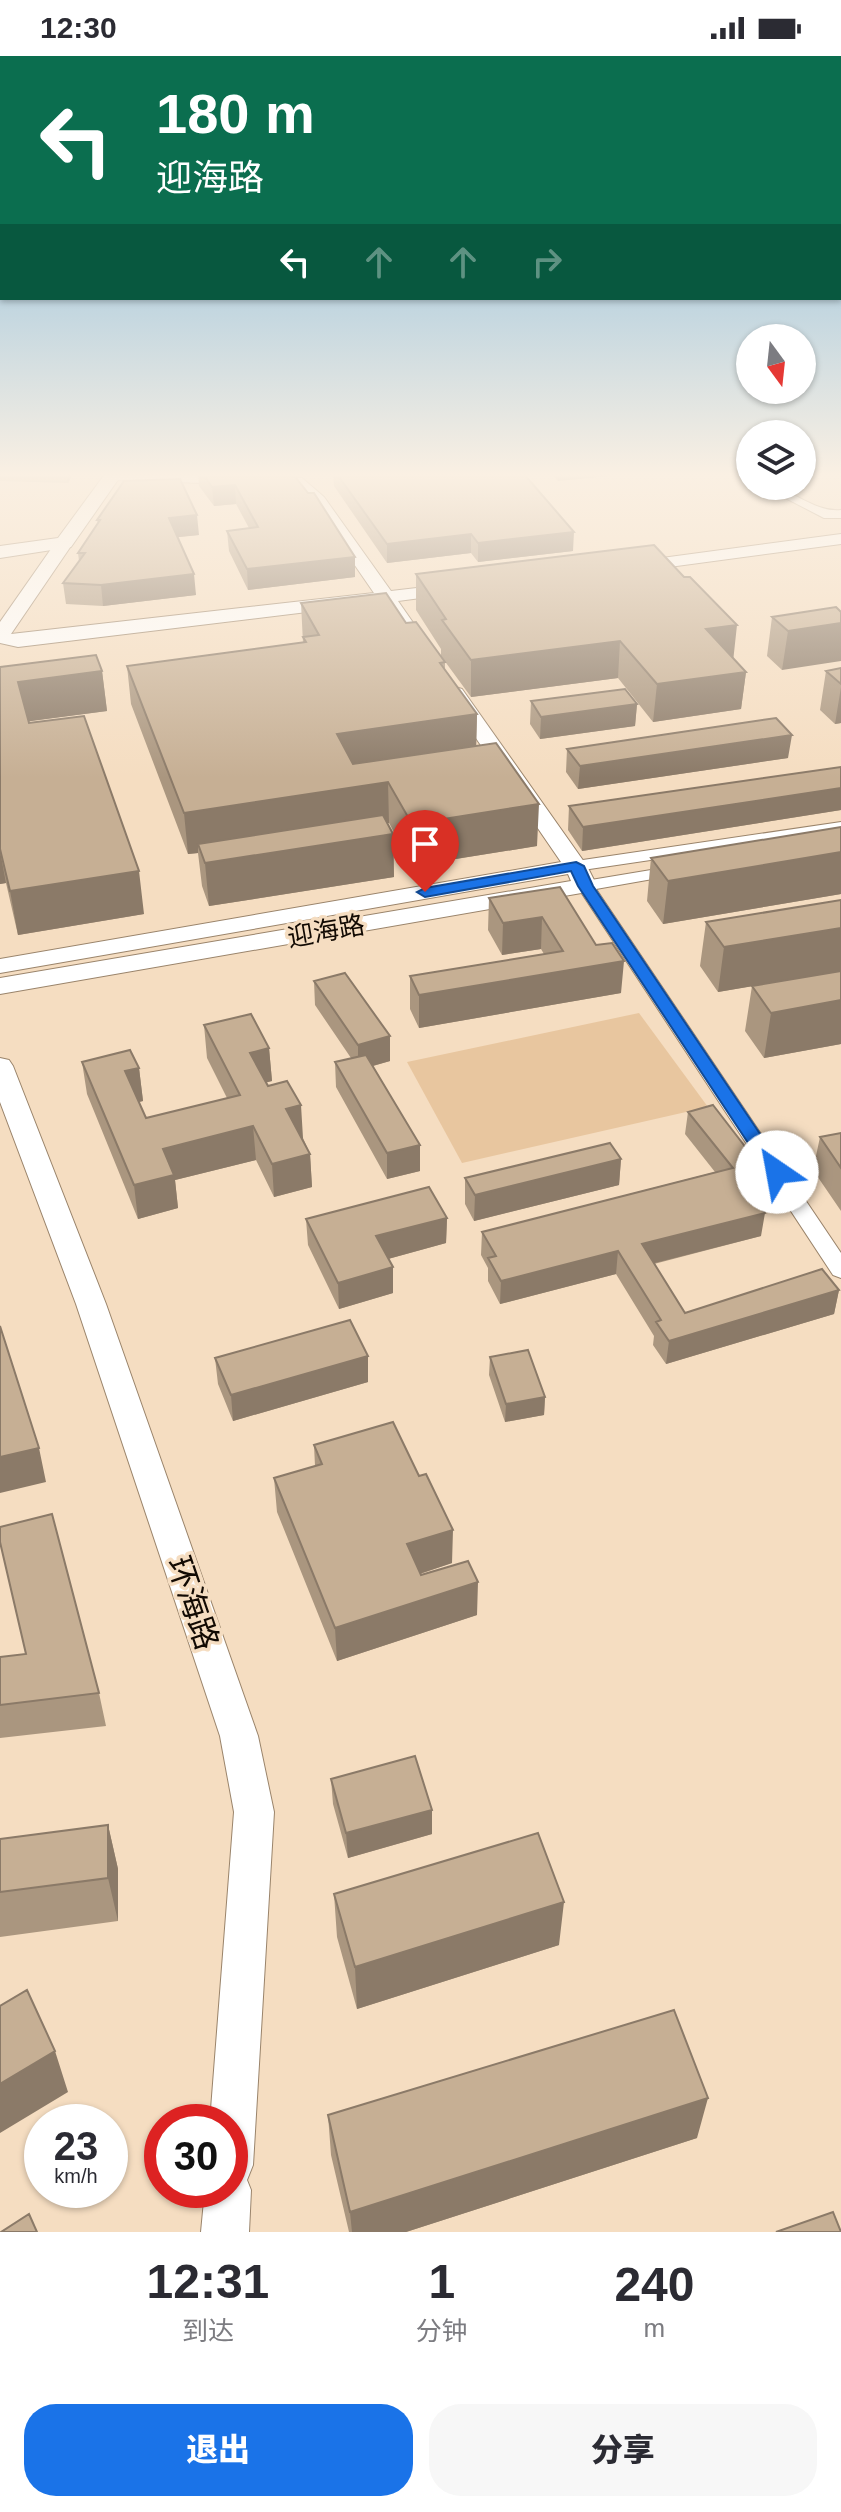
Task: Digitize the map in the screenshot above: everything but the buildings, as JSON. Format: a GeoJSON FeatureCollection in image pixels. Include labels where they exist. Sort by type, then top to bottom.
{"type":"FeatureCollection","features":[{"type":"Feature","properties":{"kind":"street"},"geometry":{"type":"LineString","coordinates":[[42,576],[0,636],[18,641],[464,587]]}},
{"type":"Feature","properties":{"kind":"street"},"geometry":{"type":"LineString","coordinates":[[372,576],[413,635]]}},
{"type":"Feature","properties":{"kind":"street"},"geometry":{"type":"LineString","coordinates":[[440,673],[581,876],[841,1270]]}},
{"type":"Feature","properties":{"kind":"street","name":"迎海路"},"geometry":{"type":"LineString","coordinates":[[0,986],[841,827]]}},
{"type":"Feature","properties":{"kind":"street"},"geometry":{"type":"LineString","coordinates":[[751,858],[841,842]]}},
{"type":"Feature","properties":{"kind":"street","name":"迎海路"},"geometry":{"type":"LineString","coordinates":[[0,966],[581,876],[691,868]]}},
{"type":"Feature","properties":{"kind":"street","name":"环海路"},"geometry":{"type":"LineString","coordinates":[[0,1066],[91,1304],[239,1736],[254,1812],[234,2104]]}},
{"type":"Feature","properties":{"kind":"street"},"geometry":{"type":"LineString","coordinates":[[225,2232],[227,2208]]}},
{"type":"Feature","properties":{"kind":"shaded area"},"geometry":{"type":"Polygon","coordinates":[[[639,1013],[708,1107],[462,1163],[407,1062],[639,1013]]]}},
{"type":"Feature","properties":{"kind":"route"},"geometry":{"type":"LineString","coordinates":[[425,892],[576,866],[585,886],[777,1172]]}}]}
